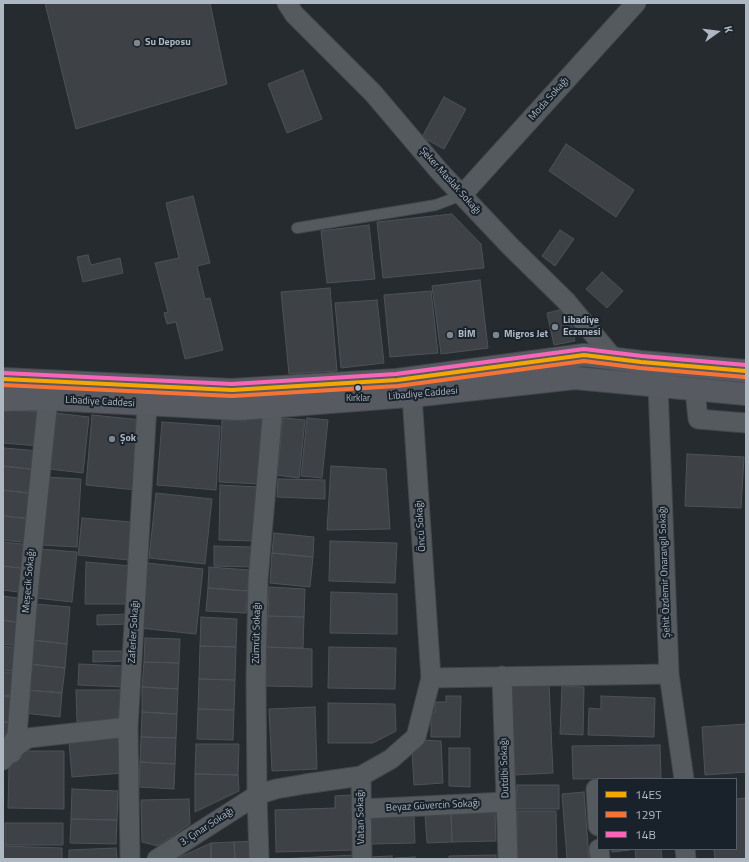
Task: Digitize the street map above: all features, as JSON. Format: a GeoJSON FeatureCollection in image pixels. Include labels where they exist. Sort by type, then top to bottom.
{"type":"FeatureCollection","features":[{"type":"Feature","properties":{"kind":"main road","name":"Libadiye Caddesi"},"geometry":{"type":"LineString","coordinates":[[3,379],[232,390],[397,380],[584,355],[746,371]]}},
{"type":"Feature","properties":{"kind":"main road","name":"Libadiye Caddesi"},"geometry":{"type":"LineString","coordinates":[[3,400],[48,400],[240,409],[412,396],[575,378],[746,394]]}},
{"type":"Feature","properties":{"kind":"street","name":"Şeker Maslak Sokağı"},"geometry":{"type":"LineString","coordinates":[[287,3],[294,14],[373,93],[440,172],[510,246],[566,302],[614,359]]}},
{"type":"Feature","properties":{"kind":"street","name":"Moda Sokağı"},"geometry":{"type":"LineString","coordinates":[[462,195],[636,3]]}},
{"type":"Feature","properties":{"kind":"street","name":"Şehit Özdemir Onarangil Sokağı"},"geometry":{"type":"LineString","coordinates":[[664,364],[658,386],[669,674],[684,778]]}},
{"type":"Feature","properties":{"kind":"street"},"geometry":{"type":"LineString","coordinates":[[397,380],[412,396]]}},
{"type":"Feature","properties":{"kind":"street"},"geometry":{"type":"LineString","coordinates":[[695,390],[698,419],[746,423]]}},
{"type":"Feature","properties":{"kind":"street","name":"Öncü Sokağı"},"geometry":{"type":"LineString","coordinates":[[256,795],[305,784],[361,776],[392,760],[416,737],[430,678],[412,396]]}},
{"type":"Feature","properties":{"kind":"street","name":"Meşecik Sokağı"},"geometry":{"type":"LineString","coordinates":[[3,760],[17,735],[28,594],[48,400]]}},
{"type":"Feature","properties":{"kind":"street","name":"Zaferler Sokağı"},"geometry":{"type":"LineString","coordinates":[[130,859],[128,727],[147,405]]}},
{"type":"Feature","properties":{"kind":"street","name":"Zümrüt Sokağı"},"geometry":{"type":"LineString","coordinates":[[259,859],[256,795],[258,580],[273,407]]}},
{"type":"Feature","properties":{"kind":"street"},"geometry":{"type":"LineString","coordinates":[[430,678],[669,674]]}},
{"type":"Feature","properties":{"kind":"street","name":"Dutdibi Sokağı"},"geometry":{"type":"LineString","coordinates":[[502,676],[508,859]]}},
{"type":"Feature","properties":{"kind":"street"},"geometry":{"type":"LineString","coordinates":[[3,772],[14,748],[28,738],[128,727]]}},
{"type":"Feature","properties":{"kind":"street","name":"Vatan Sokağı"},"geometry":{"type":"LineString","coordinates":[[361,776],[362,859]]}},
{"type":"Feature","properties":{"kind":"street"},"geometry":{"type":"LineString","coordinates":[[597,789],[597,808]]}},
{"type":"Feature","properties":{"kind":"street","name":"3. Çınar Sokağı"},"geometry":{"type":"LineString","coordinates":[[157,859],[256,795]]}},
{"type":"Feature","properties":{"kind":"street","name":"Beyaz Güvercin Sokağı"},"geometry":{"type":"LineString","coordinates":[[361,809],[506,802]]}},
{"type":"Feature","properties":{"kind":"lane"},"geometry":{"type":"LineString","coordinates":[[297,228],[436,205],[462,195]]}},
{"type":"Feature","properties":{"kind":"building","name":"Su Deposu"},"geometry":{"type":"Polygon","coordinates":[[[45,3],[210,3],[227,84],[76,129],[45,3]]]}},
{"type":"Feature","properties":{"kind":"building"},"geometry":{"type":"Polygon","coordinates":[[[303,70],[322,119],[287,133],[268,84],[303,70]]]}},
{"type":"Feature","properties":{"kind":"building"},"geometry":{"type":"Polygon","coordinates":[[[444,97],[466,109],[444,149],[422,137],[444,97]]]}},
{"type":"Feature","properties":{"kind":"building"},"geometry":{"type":"Polygon","coordinates":[[[566,144],[634,190],[616,217],[549,171],[566,144]]]}},
{"type":"Feature","properties":{"kind":"building"},"geometry":{"type":"Polygon","coordinates":[[[193,196],[210,263],[197,266],[205,299],[210,298],[223,350],[185,359],[176,322],[167,324],[164,313],[168,312],[155,263],[179,258],[166,203],[193,196]]]}},
{"type":"Feature","properties":{"kind":"building"},"geometry":{"type":"Polygon","coordinates":[[[452,214],[481,244],[484,268],[383,278],[377,222],[452,214]]]}},
{"type":"Feature","properties":{"kind":"building"},"geometry":{"type":"Polygon","coordinates":[[[369,225],[375,279],[327,283],[321,231],[369,225]]]}},
{"type":"Feature","properties":{"kind":"building"},"geometry":{"type":"Polygon","coordinates":[[[560,230],[574,239],[555,266],[542,256],[560,230]]]}},
{"type":"Feature","properties":{"kind":"building"},"geometry":{"type":"Polygon","coordinates":[[[88,255],[91,265],[120,258],[123,273],[83,282],[77,257],[88,255]]]}},
{"type":"Feature","properties":{"kind":"building"},"geometry":{"type":"Polygon","coordinates":[[[602,272],[623,291],[607,308],[586,289],[602,272]]]}},
{"type":"Feature","properties":{"kind":"building"},"geometry":{"type":"Polygon","coordinates":[[[480,280],[488,348],[441,354],[432,286],[480,280]]]}},
{"type":"Feature","properties":{"kind":"building"},"geometry":{"type":"Polygon","coordinates":[[[330,288],[337,371],[289,374],[281,292],[330,288]]]}},
{"type":"Feature","properties":{"kind":"building"},"geometry":{"type":"Polygon","coordinates":[[[431,291],[438,353],[390,357],[384,295],[431,291]]]}},
{"type":"Feature","properties":{"kind":"building"},"geometry":{"type":"Polygon","coordinates":[[[377,300],[384,363],[341,368],[335,303],[377,300]]]}},
{"type":"Feature","properties":{"kind":"building"},"geometry":{"type":"Polygon","coordinates":[[[568,308],[575,341],[554,345],[547,313],[568,308]]]}},
{"type":"Feature","properties":{"kind":"building"},"geometry":{"type":"Polygon","coordinates":[[[4,410],[41,412],[39,446],[3,443],[4,410]]]}},
{"type":"Feature","properties":{"kind":"building"},"geometry":{"type":"Polygon","coordinates":[[[55,413],[89,417],[83,473],[49,469],[55,413]]]}},
{"type":"Feature","properties":{"kind":"building"},"geometry":{"type":"Polygon","coordinates":[[[92,415],[142,420],[136,490],[86,485],[92,415]]]}},
{"type":"Feature","properties":{"kind":"building"},"geometry":{"type":"Polygon","coordinates":[[[246,418],[264,418],[261,484],[219,482],[222,420],[246,421],[246,418]]]}},
{"type":"Feature","properties":{"kind":"building"},"geometry":{"type":"Polygon","coordinates":[[[283,418],[305,420],[299,478],[277,475],[283,418]]]}},
{"type":"Feature","properties":{"kind":"building"},"geometry":{"type":"Polygon","coordinates":[[[307,418],[328,420],[322,478],[301,476],[307,418]]]}},
{"type":"Feature","properties":{"kind":"building"},"geometry":{"type":"Polygon","coordinates":[[[162,422],[220,426],[216,490],[157,485],[162,422]]]}},
{"type":"Feature","properties":{"kind":"building"},"geometry":{"type":"Polygon","coordinates":[[[4,448],[39,451],[38,470],[3,466],[4,448]]]}},
{"type":"Feature","properties":{"kind":"building"},"geometry":{"type":"Polygon","coordinates":[[[687,454],[744,457],[741,508],[685,506],[687,454]]]}},
{"type":"Feature","properties":{"kind":"building"},"geometry":{"type":"Polygon","coordinates":[[[3,466],[38,470],[36,494],[3,490],[3,466]]]}},
{"type":"Feature","properties":{"kind":"building"},"geometry":{"type":"Polygon","coordinates":[[[331,466],[386,469],[390,529],[327,530],[331,466]]]}},
{"type":"Feature","properties":{"kind":"building"},"geometry":{"type":"Polygon","coordinates":[[[46,477],[81,479],[77,547],[42,545],[46,477]]]}},
{"type":"Feature","properties":{"kind":"building"},"geometry":{"type":"Polygon","coordinates":[[[278,479],[325,480],[325,499],[277,497],[278,479]]]}},
{"type":"Feature","properties":{"kind":"building"},"geometry":{"type":"Polygon","coordinates":[[[220,485],[258,487],[257,541],[219,540],[220,485]]]}},
{"type":"Feature","properties":{"kind":"building"},"geometry":{"type":"Polygon","coordinates":[[[3,490],[36,494],[33,519],[3,516],[3,490]]]}},
{"type":"Feature","properties":{"kind":"building"},"geometry":{"type":"Polygon","coordinates":[[[156,493],[212,499],[205,564],[149,558],[156,493]]]}},
{"type":"Feature","properties":{"kind":"building"},"geometry":{"type":"Polygon","coordinates":[[[3,516],[33,519],[31,543],[3,540],[3,516]]]}},
{"type":"Feature","properties":{"kind":"building"},"geometry":{"type":"Polygon","coordinates":[[[82,518],[132,522],[129,560],[78,555],[82,518]]]}},
{"type":"Feature","properties":{"kind":"building"},"geometry":{"type":"Polygon","coordinates":[[[274,533],[314,537],[313,557],[272,553],[274,533]]]}},
{"type":"Feature","properties":{"kind":"building"},"geometry":{"type":"Polygon","coordinates":[[[330,541],[397,543],[395,583],[329,581],[330,541]]]}},
{"type":"Feature","properties":{"kind":"building"},"geometry":{"type":"Polygon","coordinates":[[[3,542],[31,545],[29,569],[3,566],[3,542]]]}},
{"type":"Feature","properties":{"kind":"building"},"geometry":{"type":"Polygon","coordinates":[[[214,546],[254,547],[254,567],[214,566],[214,546]]]}},
{"type":"Feature","properties":{"kind":"building"},"geometry":{"type":"Polygon","coordinates":[[[40,549],[77,552],[72,602],[36,598],[40,549]]]}},
{"type":"Feature","properties":{"kind":"building"},"geometry":{"type":"Polygon","coordinates":[[[272,553],[313,557],[310,587],[270,583],[272,553]]]}},
{"type":"Feature","properties":{"kind":"building"},"geometry":{"type":"Polygon","coordinates":[[[86,562],[131,566],[128,604],[85,604],[86,562]]]}},
{"type":"Feature","properties":{"kind":"building"},"geometry":{"type":"Polygon","coordinates":[[[147,563],[203,569],[196,634],[140,628],[147,563]]]}},
{"type":"Feature","properties":{"kind":"building"},"geometry":{"type":"Polygon","coordinates":[[[3,566],[29,569],[26,593],[3,590],[3,566]]]}},
{"type":"Feature","properties":{"kind":"building"},"geometry":{"type":"Polygon","coordinates":[[[209,567],[249,570],[248,591],[208,588],[209,567]]]}},
{"type":"Feature","properties":{"kind":"building"},"geometry":{"type":"Polygon","coordinates":[[[269,587],[305,589],[304,617],[268,616],[269,587]]]}},
{"type":"Feature","properties":{"kind":"building"},"geometry":{"type":"Polygon","coordinates":[[[208,588],[248,591],[246,613],[206,611],[208,588]]]}},
{"type":"Feature","properties":{"kind":"building"},"geometry":{"type":"Polygon","coordinates":[[[331,592],[397,594],[397,634],[330,633],[331,592]]]}},
{"type":"Feature","properties":{"kind":"building"},"geometry":{"type":"Polygon","coordinates":[[[3,596],[24,599],[21,623],[3,620],[3,596]]]}},
{"type":"Feature","properties":{"kind":"building"},"geometry":{"type":"Polygon","coordinates":[[[35,604],[70,607],[67,644],[32,640],[35,604]]]}},
{"type":"Feature","properties":{"kind":"building"},"geometry":{"type":"Polygon","coordinates":[[[130,614],[130,624],[97,625],[97,615],[130,614]]]}},
{"type":"Feature","properties":{"kind":"building"},"geometry":{"type":"Polygon","coordinates":[[[268,616],[304,617],[303,648],[266,647],[268,616]]]}},
{"type":"Feature","properties":{"kind":"building"},"geometry":{"type":"Polygon","coordinates":[[[201,617],[237,619],[236,647],[200,646],[201,617]]]}},
{"type":"Feature","properties":{"kind":"building"},"geometry":{"type":"Polygon","coordinates":[[[3,620],[21,623],[18,646],[3,644],[3,620]]]}},
{"type":"Feature","properties":{"kind":"building"},"geometry":{"type":"Polygon","coordinates":[[[145,638],[180,639],[179,663],[144,662],[145,638]]]}},
{"type":"Feature","properties":{"kind":"building"},"geometry":{"type":"Polygon","coordinates":[[[32,640],[67,644],[65,668],[29,664],[32,640]]]}},
{"type":"Feature","properties":{"kind":"building"},"geometry":{"type":"Polygon","coordinates":[[[3,646],[18,648],[15,671],[3,670],[3,646]]]}},
{"type":"Feature","properties":{"kind":"building"},"geometry":{"type":"Polygon","coordinates":[[[200,646],[236,647],[235,680],[199,679],[200,646]]]}},
{"type":"Feature","properties":{"kind":"building"},"geometry":{"type":"Polygon","coordinates":[[[266,647],[312,649],[312,687],[266,686],[266,647]]]}},
{"type":"Feature","properties":{"kind":"building"},"geometry":{"type":"Polygon","coordinates":[[[329,647],[396,648],[395,689],[328,688],[329,647]]]}},
{"type":"Feature","properties":{"kind":"building"},"geometry":{"type":"Polygon","coordinates":[[[93,651],[126,651],[126,661],[93,662],[93,651]]]}},
{"type":"Feature","properties":{"kind":"building"},"geometry":{"type":"Polygon","coordinates":[[[144,662],[179,663],[178,689],[142,687],[144,662]]]}},
{"type":"Feature","properties":{"kind":"building"},"geometry":{"type":"Polygon","coordinates":[[[29,664],[65,668],[62,693],[27,690],[29,664]]]}},
{"type":"Feature","properties":{"kind":"building"},"geometry":{"type":"Polygon","coordinates":[[[79,664],[125,666],[124,687],[78,685],[79,664]]]}},
{"type":"Feature","properties":{"kind":"building"},"geometry":{"type":"Polygon","coordinates":[[[3,672],[13,672],[11,696],[3,696],[3,672]]]}},
{"type":"Feature","properties":{"kind":"building"},"geometry":{"type":"Polygon","coordinates":[[[199,679],[235,680],[234,710],[198,709],[199,679]]]}},
{"type":"Feature","properties":{"kind":"building"},"geometry":{"type":"Polygon","coordinates":[[[549,683],[553,773],[515,775],[510,684],[549,683]]]}},
{"type":"Feature","properties":{"kind":"building"},"geometry":{"type":"Polygon","coordinates":[[[562,686],[584,687],[583,735],[560,734],[562,686]]]}},
{"type":"Feature","properties":{"kind":"building"},"geometry":{"type":"Polygon","coordinates":[[[142,687],[178,689],[177,714],[142,712],[142,687]]]}},
{"type":"Feature","properties":{"kind":"building"},"geometry":{"type":"Polygon","coordinates":[[[27,690],[62,693],[60,717],[24,713],[27,690]]]}},
{"type":"Feature","properties":{"kind":"building"},"geometry":{"type":"Polygon","coordinates":[[[76,690],[123,690],[124,722],[77,722],[76,690]]]}},
{"type":"Feature","properties":{"kind":"building"},"geometry":{"type":"Polygon","coordinates":[[[3,696],[11,696],[9,722],[3,722],[3,696]]]}},
{"type":"Feature","properties":{"kind":"building"},"geometry":{"type":"Polygon","coordinates":[[[446,696],[461,696],[460,737],[431,737],[431,712],[435,712],[435,702],[446,702],[446,696]]]}},
{"type":"Feature","properties":{"kind":"building"},"geometry":{"type":"Polygon","coordinates":[[[601,696],[655,698],[654,737],[588,735],[589,708],[601,709],[601,696]]]}},
{"type":"Feature","properties":{"kind":"building"},"geometry":{"type":"Polygon","coordinates":[[[328,703],[395,704],[396,731],[373,743],[328,743],[328,703]]]}},
{"type":"Feature","properties":{"kind":"building"},"geometry":{"type":"Polygon","coordinates":[[[315,707],[317,769],[272,771],[269,709],[315,707]]]}},
{"type":"Feature","properties":{"kind":"building"},"geometry":{"type":"Polygon","coordinates":[[[198,709],[234,710],[233,740],[197,739],[198,709]]]}},
{"type":"Feature","properties":{"kind":"building"},"geometry":{"type":"Polygon","coordinates":[[[142,712],[177,714],[176,738],[141,737],[142,712]]]}},
{"type":"Feature","properties":{"kind":"building"},"geometry":{"type":"Polygon","coordinates":[[[3,722],[9,722],[6,746],[3,746],[3,722]]]}},
{"type":"Feature","properties":{"kind":"building"},"geometry":{"type":"Polygon","coordinates":[[[746,724],[746,772],[705,775],[702,727],[746,724]]]}},
{"type":"Feature","properties":{"kind":"building"},"geometry":{"type":"Polygon","coordinates":[[[141,737],[176,738],[175,764],[140,762],[141,737]]]}},
{"type":"Feature","properties":{"kind":"building"},"geometry":{"type":"Polygon","coordinates":[[[121,738],[124,773],[72,777],[69,742],[121,738]]]}},
{"type":"Feature","properties":{"kind":"building"},"geometry":{"type":"Polygon","coordinates":[[[421,740],[441,741],[443,783],[414,785],[412,752],[421,740]]]}},
{"type":"Feature","properties":{"kind":"building"},"geometry":{"type":"Polygon","coordinates":[[[196,744],[239,744],[238,775],[195,774],[196,744]]]}},
{"type":"Feature","properties":{"kind":"building"},"geometry":{"type":"Polygon","coordinates":[[[660,745],[661,778],[573,779],[572,746],[660,745]]]}},
{"type":"Feature","properties":{"kind":"building"},"geometry":{"type":"Polygon","coordinates":[[[449,748],[470,748],[470,787],[449,786],[449,748]]]}},
{"type":"Feature","properties":{"kind":"building"},"geometry":{"type":"Polygon","coordinates":[[[22,751],[64,751],[64,809],[8,808],[9,769],[22,751]]]}},
{"type":"Feature","properties":{"kind":"building"},"geometry":{"type":"Polygon","coordinates":[[[140,762],[175,764],[174,789],[139,787],[140,762]]]}},
{"type":"Feature","properties":{"kind":"building"},"geometry":{"type":"Polygon","coordinates":[[[195,774],[238,775],[239,791],[195,812],[195,774]]]}},
{"type":"Feature","properties":{"kind":"building"},"geometry":{"type":"Polygon","coordinates":[[[517,785],[559,785],[559,809],[516,809],[517,785]]]}},
{"type":"Feature","properties":{"kind":"building"},"geometry":{"type":"Polygon","coordinates":[[[72,789],[118,791],[117,820],[71,819],[72,789]]]}},
{"type":"Feature","properties":{"kind":"building"},"geometry":{"type":"Polygon","coordinates":[[[584,792],[589,859],[567,859],[562,794],[584,792]]]}},
{"type":"Feature","properties":{"kind":"building"},"geometry":{"type":"Polygon","coordinates":[[[352,795],[354,850],[276,852],[275,810],[335,808],[335,796],[352,795]]]}},
{"type":"Feature","properties":{"kind":"building"},"geometry":{"type":"Polygon","coordinates":[[[746,798],[746,859],[715,859],[714,850],[737,850],[737,799],[746,798]]]}},
{"type":"Feature","properties":{"kind":"building"},"geometry":{"type":"Polygon","coordinates":[[[189,799],[190,824],[158,846],[142,842],[141,800],[189,799]]]}},
{"type":"Feature","properties":{"kind":"building"},"geometry":{"type":"Polygon","coordinates":[[[517,811],[556,811],[557,859],[517,859],[517,811]]]}},
{"type":"Feature","properties":{"kind":"building"},"geometry":{"type":"Polygon","coordinates":[[[495,812],[496,841],[452,842],[451,813],[495,812]]]}},
{"type":"Feature","properties":{"kind":"building"},"geometry":{"type":"Polygon","coordinates":[[[451,813],[452,842],[427,843],[425,814],[451,813]]]}},
{"type":"Feature","properties":{"kind":"building"},"geometry":{"type":"Polygon","coordinates":[[[414,814],[415,843],[371,844],[370,815],[414,814]]]}},
{"type":"Feature","properties":{"kind":"building"},"geometry":{"type":"Polygon","coordinates":[[[71,819],[117,820],[116,844],[70,843],[71,819]]]}},
{"type":"Feature","properties":{"kind":"building"},"geometry":{"type":"Polygon","coordinates":[[[5,823],[63,823],[63,845],[5,845],[5,823]]]}},
{"type":"Feature","properties":{"kind":"building"},"geometry":{"type":"Polygon","coordinates":[[[253,841],[254,859],[235,859],[234,842],[253,841]]]}},
{"type":"Feature","properties":{"kind":"building"},"geometry":{"type":"Polygon","coordinates":[[[234,842],[235,859],[211,859],[211,843],[234,842]]]}},
{"type":"Feature","properties":{"kind":"building"},"geometry":{"type":"Polygon","coordinates":[[[211,843],[211,859],[179,859],[180,857],[211,843]]]}},
{"type":"Feature","properties":{"kind":"building"},"geometry":{"type":"Polygon","coordinates":[[[3,846],[62,848],[62,859],[3,859],[3,846]]]}},
{"type":"Feature","properties":{"kind":"building"},"geometry":{"type":"Polygon","coordinates":[[[116,848],[117,859],[69,859],[69,850],[116,848]]]}},
{"type":"Feature","properties":{"kind":"building"},"geometry":{"type":"Polygon","coordinates":[[[612,850],[630,850],[612,852],[612,850]]]}},
{"type":"Feature","properties":{"kind":"building"},"geometry":{"type":"Polygon","coordinates":[[[635,850],[661,850],[662,859],[636,859],[635,850]]]}},
{"type":"Feature","properties":{"kind":"building"},"geometry":{"type":"Polygon","coordinates":[[[354,855],[354,859],[279,859],[354,855]]]}},
{"type":"Feature","properties":{"kind":"building"},"geometry":{"type":"Polygon","coordinates":[[[496,855],[496,859],[449,859],[449,856],[496,855]]]}},
{"type":"Feature","properties":{"kind":"building"},"geometry":{"type":"Polygon","coordinates":[[[392,856],[392,859],[369,859],[369,857],[392,856]]]}},
{"type":"Feature","properties":{"kind":"building"},"geometry":{"type":"Polygon","coordinates":[[[415,857],[415,859],[395,859],[395,858],[415,857]]]}},
{"type":"Feature","properties":{"kind":"transit line","name":"14B"},"geometry":{"type":"LineString","coordinates":[[3,373],[232,384],[396,374],[584,349],[642,356],[746,365]]}},
{"type":"Feature","properties":{"kind":"transit line","name":"14ES"},"geometry":{"type":"LineString","coordinates":[[3,379],[232,390],[397,380],[584,355],[641,362],[746,371]]}},
{"type":"Feature","properties":{"kind":"transit line","name":"129T"},"geometry":{"type":"LineString","coordinates":[[3,385],[232,396],[398,386],[584,361],[640,368],[745,377]]}},
{"type":"Feature","properties":{"kind":"place","name":"Su Deposu"},"geometry":{"type":"Point","coordinates":[137,43]}},
{"type":"Feature","properties":{"kind":"place","name":"Libadiye Eczanesi"},"geometry":{"type":"Point","coordinates":[555,327]}},
{"type":"Feature","properties":{"kind":"place","name":"BİM"},"geometry":{"type":"Point","coordinates":[450,335]}},
{"type":"Feature","properties":{"kind":"place","name":"Migros Jet"},"geometry":{"type":"Point","coordinates":[496,335]}},
{"type":"Feature","properties":{"kind":"place","name":"Kırklar"},"geometry":{"type":"Point","coordinates":[358,388]}},
{"type":"Feature","properties":{"kind":"place","name":"Şok"},"geometry":{"type":"Point","coordinates":[112,439]}}]}
